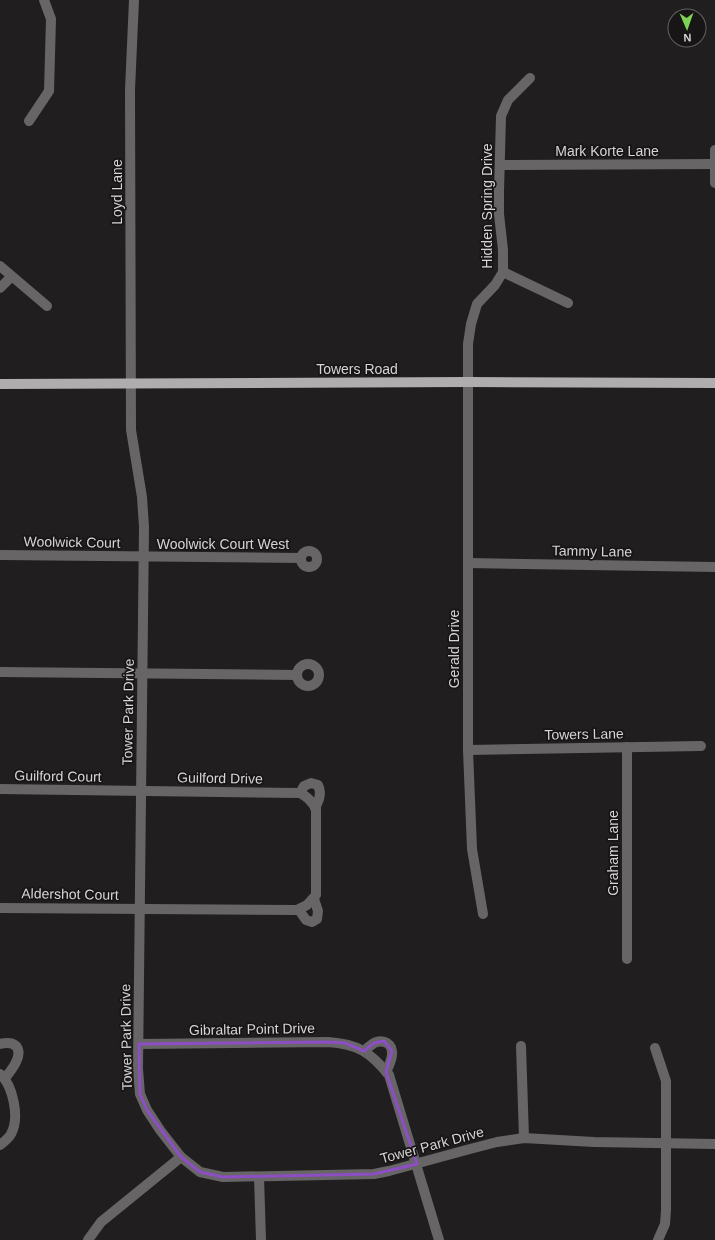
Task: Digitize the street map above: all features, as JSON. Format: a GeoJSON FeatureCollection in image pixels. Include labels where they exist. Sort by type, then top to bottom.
{"type":"FeatureCollection","features":[{"type":"Feature","properties":{"kind":"main road","name":"Towers Road"},"geometry":{"type":"LineString","coordinates":[[0,384],[468,382],[715,383]]}},
{"type":"Feature","properties":{"kind":"street"},"geometry":{"type":"LineString","coordinates":[[29,120],[49,91],[51,19],[44,0]]}},
{"type":"Feature","properties":{"kind":"street","name":"Loyd Lane"},"geometry":{"type":"LineString","coordinates":[[131,384],[132,170],[130,90],[134,0]]}},
{"type":"Feature","properties":{"kind":"street","name":"Hidden Spring Drive"},"geometry":{"type":"LineString","coordinates":[[468,382],[468,344],[470,324],[477,304],[495,285],[503,272],[503,250],[499,199],[501,116],[508,100],[530,78]]}},
{"type":"Feature","properties":{"kind":"street"},"geometry":{"type":"LineString","coordinates":[[715,150],[715,183]]}},
{"type":"Feature","properties":{"kind":"street","name":"Mark Korte Lane"},"geometry":{"type":"LineString","coordinates":[[500,165],[714,164]]}},
{"type":"Feature","properties":{"kind":"street"},"geometry":{"type":"LineString","coordinates":[[0,266],[11,277],[48,306]]}},
{"type":"Feature","properties":{"kind":"street"},"geometry":{"type":"LineString","coordinates":[[503,272],[568,303]]}},
{"type":"Feature","properties":{"kind":"street"},"geometry":{"type":"LineString","coordinates":[[0,288],[11,277]]}},
{"type":"Feature","properties":{"kind":"street","name":"Gerald Drive"},"geometry":{"type":"LineString","coordinates":[[468,382],[468,750],[472,849],[483,914]]}},
{"type":"Feature","properties":{"kind":"street","name":"Tower Park Drive"},"geometry":{"type":"LineString","coordinates":[[131,384],[131,430],[142,497],[144,527],[138,1069],[140,1094],[147,1110],[181,1157],[200,1172],[212,1176],[259,1177],[374,1174],[483,1145],[524,1138],[594,1142],[715,1144]]}},
{"type":"Feature","properties":{"kind":"street","name":"Woolwick Court"},"geometry":{"type":"LineString","coordinates":[[0,556],[144,557]]}},
{"type":"Feature","properties":{"kind":"street","name":"Woolwick Court West"},"geometry":{"type":"LineString","coordinates":[[144,557],[301,558]]}},
{"type":"Feature","properties":{"kind":"street","name":"Tammy Lane"},"geometry":{"type":"LineString","coordinates":[[468,563],[715,567]]}},
{"type":"Feature","properties":{"kind":"street"},"geometry":{"type":"LineString","coordinates":[[0,672],[296,675]]}},
{"type":"Feature","properties":{"kind":"street","name":"Towers Lane"},"geometry":{"type":"LineString","coordinates":[[468,750],[701,746]]}},
{"type":"Feature","properties":{"kind":"street","name":"Graham Lane"},"geometry":{"type":"LineString","coordinates":[[627,747],[627,959]]}},
{"type":"Feature","properties":{"kind":"street"},"geometry":{"type":"LineString","coordinates":[[140,909],[299,910],[314,899],[316,895],[316,808],[321,790],[318,785],[311,782],[304,786],[300,793],[313,802],[316,808]]}},
{"type":"Feature","properties":{"kind":"street","name":"Guilford Court"},"geometry":{"type":"LineString","coordinates":[[0,789],[140,791]]}},
{"type":"Feature","properties":{"kind":"street","name":"Guilford Drive"},"geometry":{"type":"LineString","coordinates":[[140,791],[300,793]]}},
{"type":"Feature","properties":{"kind":"street"},"geometry":{"type":"LineString","coordinates":[[299,910],[306,920],[312,922],[318,919],[318,911],[314,899]]}},
{"type":"Feature","properties":{"kind":"street","name":"Aldershot Court"},"geometry":{"type":"LineString","coordinates":[[0,908],[140,909]]}},
{"type":"Feature","properties":{"kind":"street"},"geometry":{"type":"LineString","coordinates":[[364,1051],[374,1043],[384,1041],[390,1046],[392,1051],[391,1058],[386,1072]]}},
{"type":"Feature","properties":{"kind":"street","name":"Gibraltar Point Drive"},"geometry":{"type":"LineString","coordinates":[[139,1044],[328,1042],[345,1043],[364,1051],[378,1062],[389,1075],[439,1240]]}},
{"type":"Feature","properties":{"kind":"street"},"geometry":{"type":"LineString","coordinates":[[0,1044],[13,1044],[18,1049],[18,1055],[15,1063],[2,1076],[9,1088],[16,1115],[11,1135],[0,1145]]}},
{"type":"Feature","properties":{"kind":"street"},"geometry":{"type":"LineString","coordinates":[[521,1046],[524,1138]]}},
{"type":"Feature","properties":{"kind":"street"},"geometry":{"type":"LineString","coordinates":[[655,1048],[666,1081],[667,1143],[665,1224],[658,1240]]}},
{"type":"Feature","properties":{"kind":"street"},"geometry":{"type":"LineString","coordinates":[[88,1240],[101,1222],[181,1157]]}},
{"type":"Feature","properties":{"kind":"street"},"geometry":{"type":"LineString","coordinates":[[259,1177],[261,1240]]}},
{"type":"Feature","properties":{"kind":"highlighted area"},"geometry":{"type":"Polygon","coordinates":[[[384,1041],[392,1051],[386,1072],[417,1164],[374,1174],[223,1177],[200,1172],[181,1157],[147,1110],[140,1094],[139,1044],[328,1042],[345,1043],[364,1051],[374,1043],[384,1041]]]}}]}
